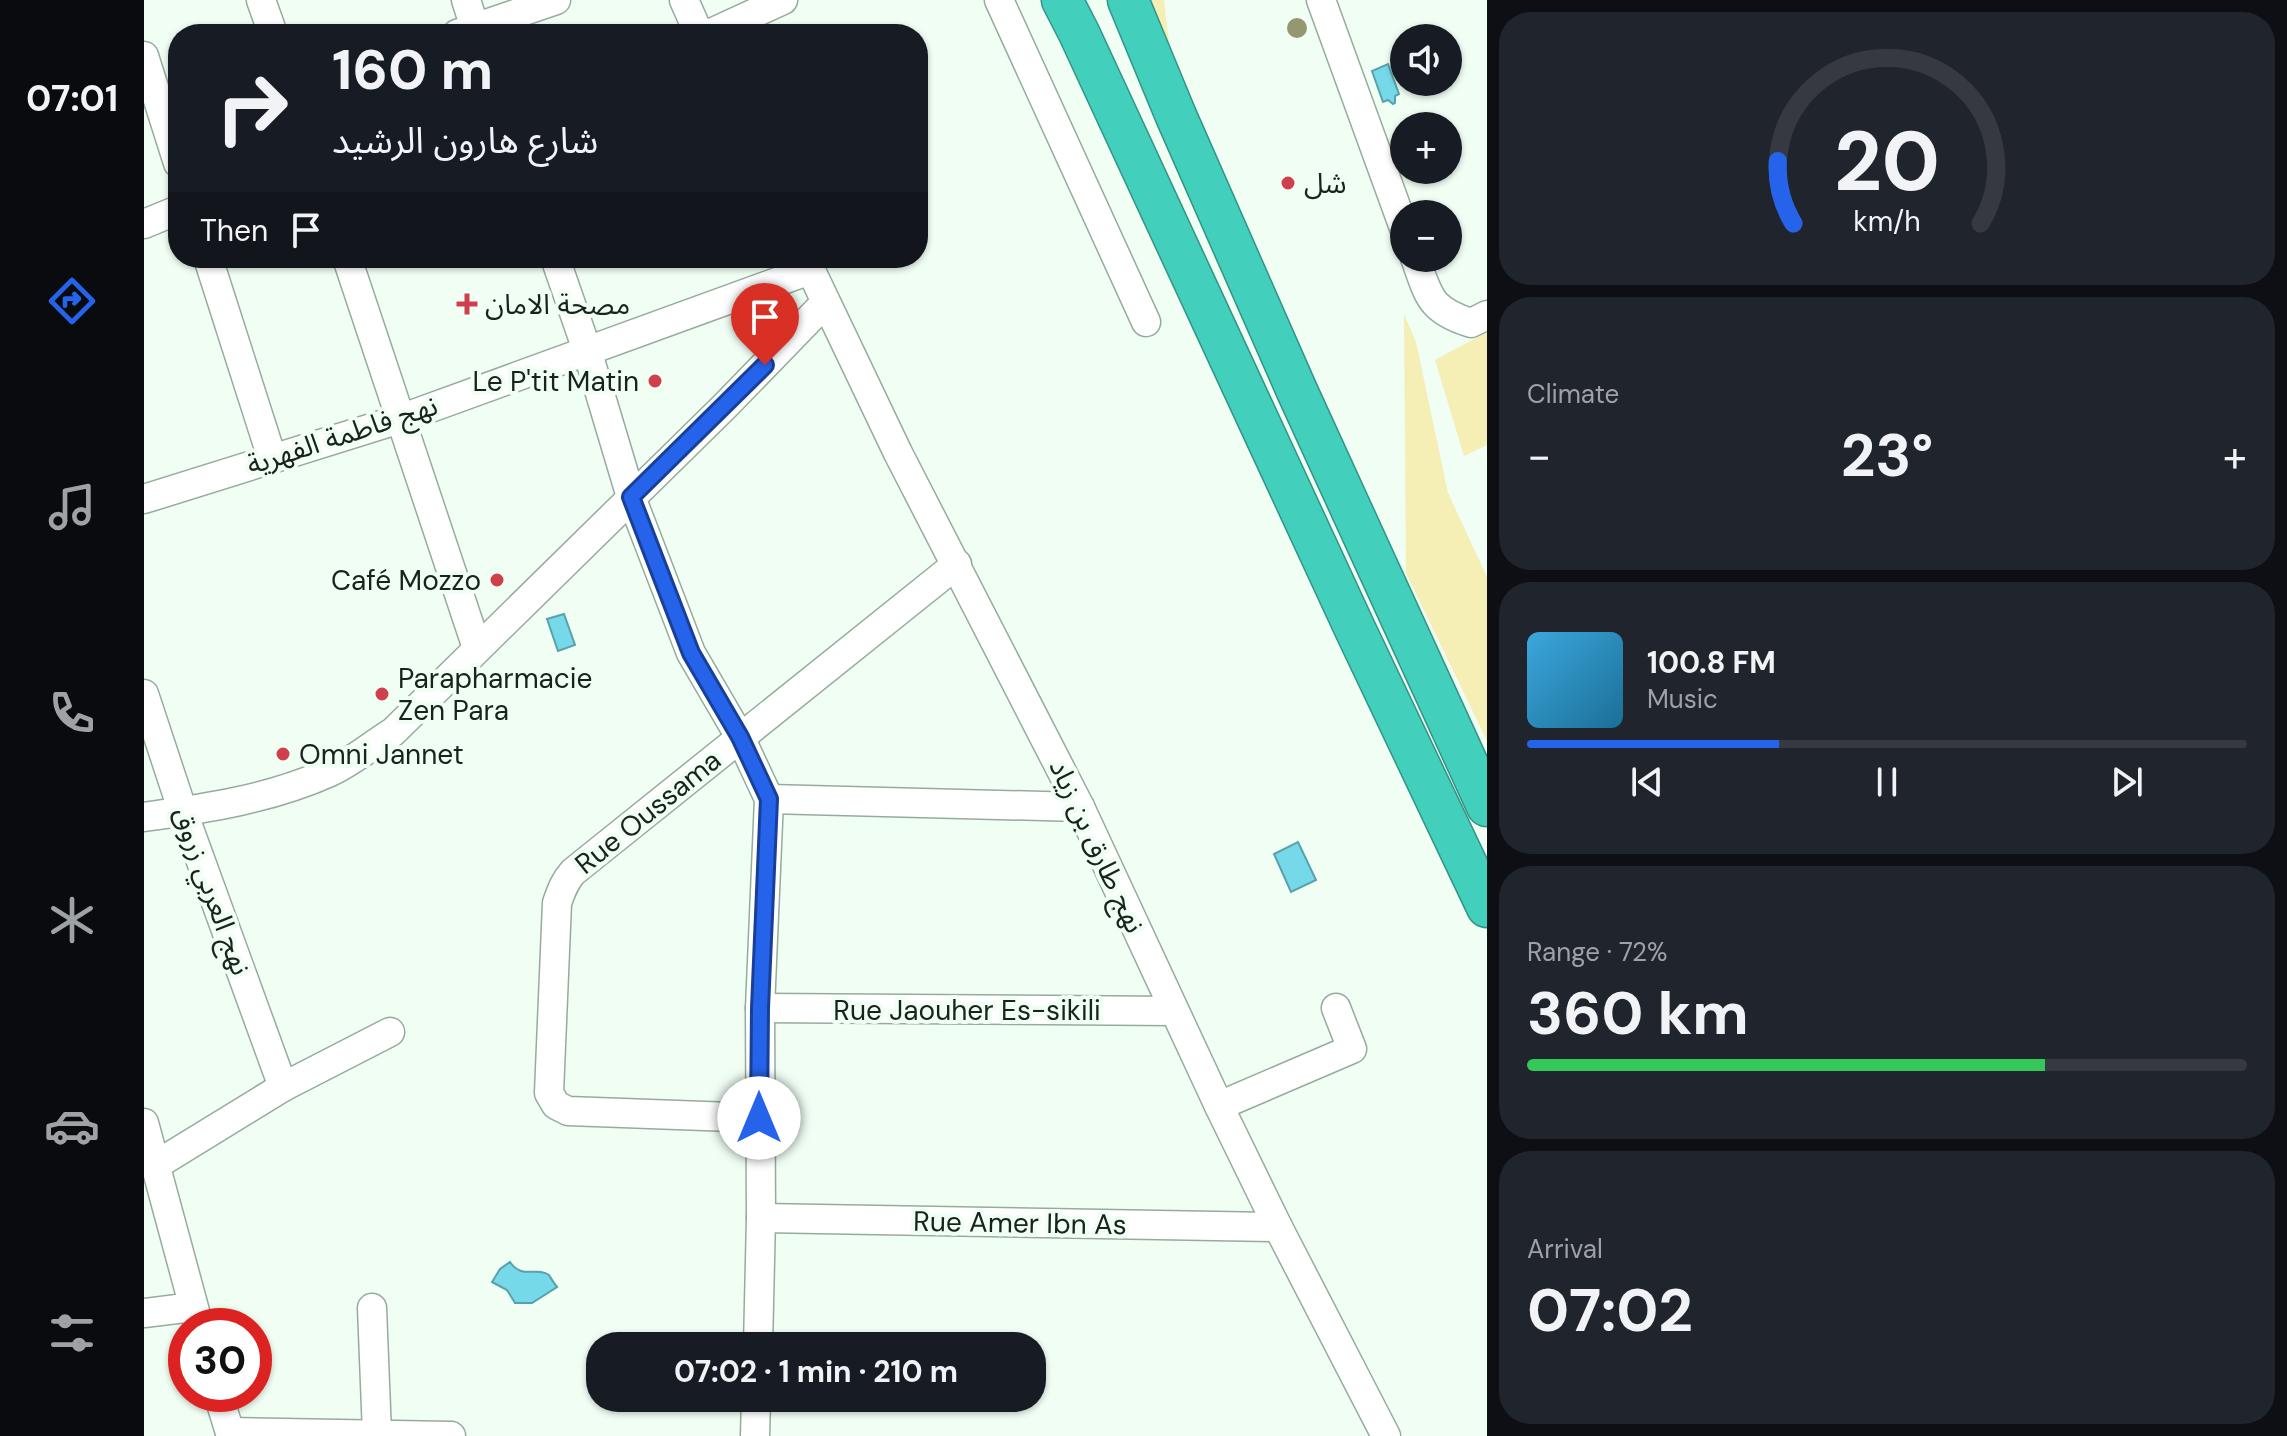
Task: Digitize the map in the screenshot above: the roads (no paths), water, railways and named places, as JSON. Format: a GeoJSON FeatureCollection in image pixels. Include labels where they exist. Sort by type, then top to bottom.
{"type":"FeatureCollection","features":[{"type":"Feature","properties":{"kind":"highway"},"geometry":{"type":"LineString","coordinates":[[1062,0],[1487,907]]}},
{"type":"Feature","properties":{"kind":"highway"},"geometry":{"type":"LineString","coordinates":[[1131,3],[1176,116],[1297,391],[1487,806]]}},
{"type":"Feature","properties":{"kind":"street"},"geometry":{"type":"LineString","coordinates":[[261,0],[269,24]]}},
{"type":"Feature","properties":{"kind":"street"},"geometry":{"type":"LineString","coordinates":[[466,0],[469,24]]}},
{"type":"Feature","properties":{"kind":"street"},"geometry":{"type":"LineString","coordinates":[[492,24],[556,0]]}},
{"type":"Feature","properties":{"kind":"street"},"geometry":{"type":"LineString","coordinates":[[684,0],[695,24]]}},
{"type":"Feature","properties":{"kind":"street"},"geometry":{"type":"LineString","coordinates":[[731,24],[783,0]]}},
{"type":"Feature","properties":{"kind":"street"},"geometry":{"type":"LineString","coordinates":[[999,0],[1146,322]]}},
{"type":"Feature","properties":{"kind":"street"},"geometry":{"type":"LineString","coordinates":[[1321,0],[1394,200]]}},
{"type":"Feature","properties":{"kind":"street"},"geometry":{"type":"LineString","coordinates":[[144,56],[168,132]]}},
{"type":"Feature","properties":{"kind":"street"},"geometry":{"type":"LineString","coordinates":[[144,224],[168,214]]}},
{"type":"Feature","properties":{"kind":"street"},"geometry":{"type":"LineString","coordinates":[[211,268],[272,458]]}},
{"type":"Feature","properties":{"kind":"street"},"geometry":{"type":"LineString","coordinates":[[350,268],[477,648]]}},
{"type":"Feature","properties":{"kind":"street"},"geometry":{"type":"LineString","coordinates":[[558,268],[587,350],[631,497],[691,653],[740,737],[769,799],[760,1008],[758,1332]]}},
{"type":"Feature","properties":{"kind":"street","name":"نهج فاطمة الفهرية"},"geometry":{"type":"LineString","coordinates":[[144,499],[400,419],[798,268]]}},
{"type":"Feature","properties":{"kind":"street","name":"نهج طارق بن زياد"},"geometry":{"type":"LineString","coordinates":[[810,268],[898,453],[1080,807],[1278,1227],[1386,1436]]}},
{"type":"Feature","properties":{"kind":"street"},"geometry":{"type":"LineString","coordinates":[[1420,272],[1429,297],[1441,311],[1471,323],[1487,315]]}},
{"type":"Feature","properties":{"kind":"street"},"geometry":{"type":"LineString","coordinates":[[144,817],[238,803],[279,791],[332,771],[393,732],[825,303]]}},
{"type":"Feature","properties":{"kind":"street","name":"Rue Oussama"},"geometry":{"type":"LineString","coordinates":[[759,1118],[568,1111],[556,1105],[549,1093],[557,903],[565,881],[573,872],[957,564]]}},
{"type":"Feature","properties":{"kind":"street","name":"نهج العربي زروق"},"geometry":{"type":"LineString","coordinates":[[144,694],[183,812],[283,1087]]}},
{"type":"Feature","properties":{"kind":"street"},"geometry":{"type":"LineString","coordinates":[[769,799],[1080,807]]}},
{"type":"Feature","properties":{"kind":"street","name":"Rue Jaouher Es-sikili"},"geometry":{"type":"LineString","coordinates":[[760,1008],[1174,1011]]}},
{"type":"Feature","properties":{"kind":"street"},"geometry":{"type":"LineString","coordinates":[[1219,1106],[1352,1049],[1336,1008]]}},
{"type":"Feature","properties":{"kind":"street"},"geometry":{"type":"LineString","coordinates":[[156,1165],[283,1087],[390,1032]]}},
{"type":"Feature","properties":{"kind":"street"},"geometry":{"type":"LineString","coordinates":[[144,1123],[194,1308]]}},
{"type":"Feature","properties":{"kind":"street","name":"Rue Amer Ibn As"},"geometry":{"type":"LineString","coordinates":[[761,1218],[1278,1227]]}},
{"type":"Feature","properties":{"kind":"street"},"geometry":{"type":"LineString","coordinates":[[372,1308],[377,1434]]}},
{"type":"Feature","properties":{"kind":"street"},"geometry":{"type":"LineString","coordinates":[[144,1313],[168,1314]]}},
{"type":"Feature","properties":{"kind":"street"},"geometry":{"type":"LineString","coordinates":[[223,1412],[230,1434],[451,1436]]}},
{"type":"Feature","properties":{"kind":"street"},"geometry":{"type":"LineString","coordinates":[[755,1436],[756,1412]]}},
{"type":"Feature","properties":{"kind":"water"},"geometry":{"type":"Polygon","coordinates":[[[1388,64],[1390,96],[1395,96],[1395,103],[1388,100],[1383,102],[1372,71],[1388,64]]]}},
{"type":"Feature","properties":{"kind":"water"},"geometry":{"type":"Polygon","coordinates":[[[564,614],[575,645],[558,651],[547,619],[564,614]]]}},
{"type":"Feature","properties":{"kind":"water"},"geometry":{"type":"Polygon","coordinates":[[[1298,842],[1316,880],[1291,892],[1274,854],[1298,842]]]}},
{"type":"Feature","properties":{"kind":"water"},"geometry":{"type":"Polygon","coordinates":[[[510,1262],[524,1272],[549,1275],[557,1287],[532,1303],[515,1303],[507,1290],[492,1282],[500,1269],[510,1262]]]}},
{"type":"Feature","properties":{"kind":"place","name":"شل"},"geometry":{"type":"Point","coordinates":[1288,183]}},
{"type":"Feature","properties":{"kind":"place","name":"مصحة الامان"},"geometry":{"type":"Point","coordinates":[467,304]}},
{"type":"Feature","properties":{"kind":"place","name":"Le P'tit Matin"},"geometry":{"type":"Point","coordinates":[655,381]}},
{"type":"Feature","properties":{"kind":"place","name":"Café Mozzo"},"geometry":{"type":"Point","coordinates":[497,580]}},
{"type":"Feature","properties":{"kind":"place","name":"Parapharmacie Zen Para"},"geometry":{"type":"Point","coordinates":[382,694]}},
{"type":"Feature","properties":{"kind":"place","name":"Omni Jannet"},"geometry":{"type":"Point","coordinates":[283,754]}}]}
